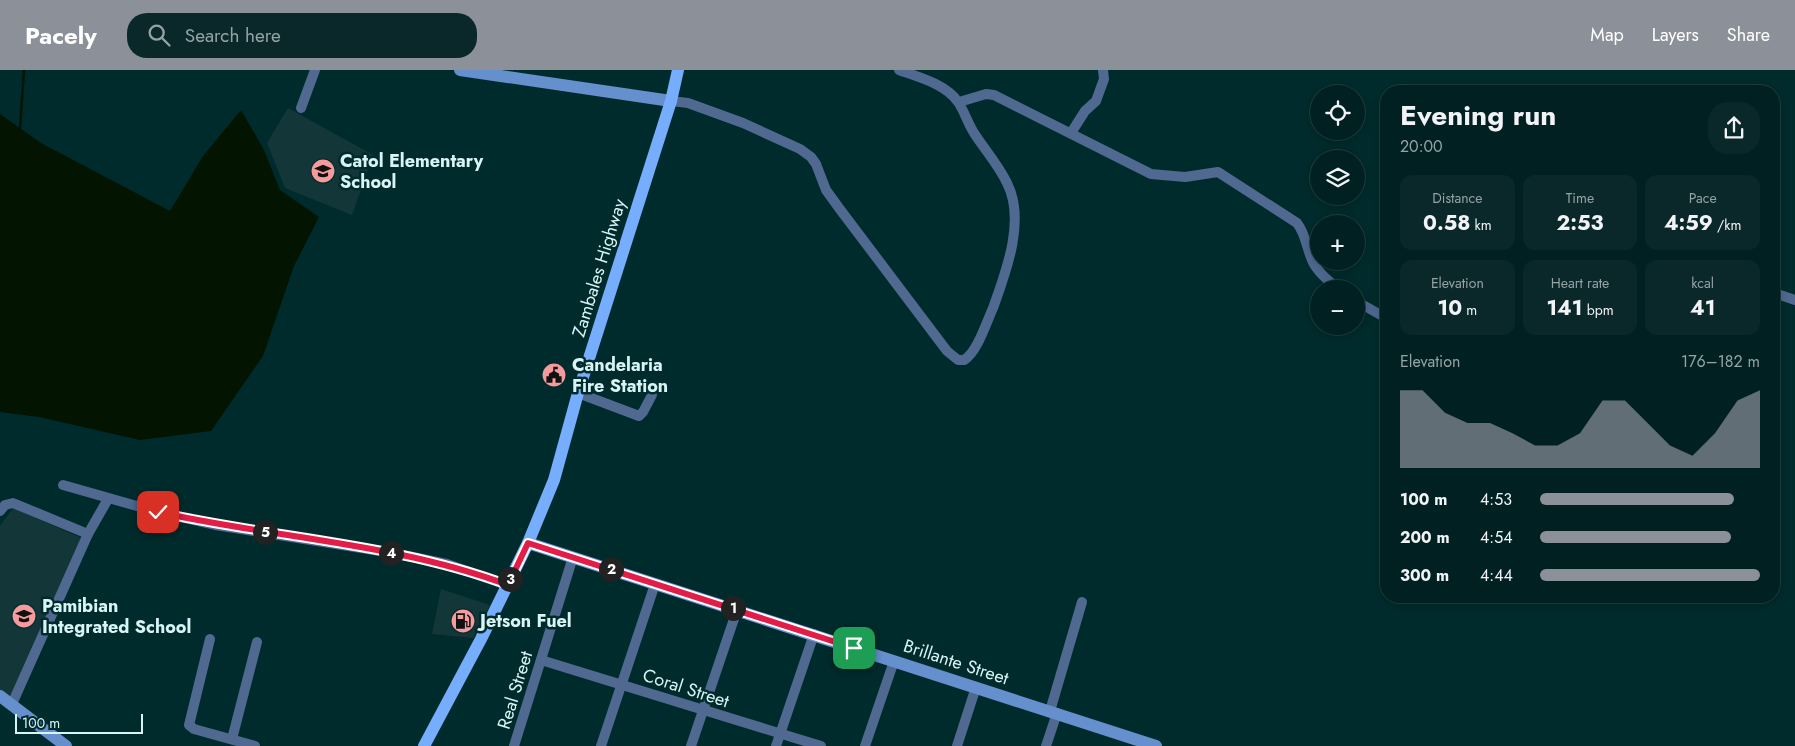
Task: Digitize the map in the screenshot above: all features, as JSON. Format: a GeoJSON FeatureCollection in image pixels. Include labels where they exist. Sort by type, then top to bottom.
{"type":"FeatureCollection","features":[{"type":"Feature","properties":{"kind":"main road","name":"Zambales Highway"},"geometry":{"type":"LineString","coordinates":[[424,746],[465,672],[508,585],[554,480],[578,394],[671,101],[678,70]]}},
{"type":"Feature","properties":{"kind":"street"},"geometry":{"type":"LineString","coordinates":[[301,108],[315,70]]}},
{"type":"Feature","properties":{"kind":"street"},"geometry":{"type":"LineString","coordinates":[[460,70],[688,103],[769,133],[811,157],[826,190],[947,351],[961,361],[972,354],[1001,286],[1013,236],[1014,213],[1012,197],[1008,184],[975,134],[959,102],[934,84],[899,70]]}},
{"type":"Feature","properties":{"kind":"street"},"geometry":{"type":"LineString","coordinates":[[1071,133],[1085,111],[1096,102],[1104,79],[1103,70]]}},
{"type":"Feature","properties":{"kind":"street"},"geometry":{"type":"LineString","coordinates":[[959,102],[979,95],[994,95],[1151,174],[1185,177],[1218,172],[1232,179],[1297,223],[1303,232],[1318,271],[1328,280]]}},
{"type":"Feature","properties":{"kind":"street"},"geometry":{"type":"LineString","coordinates":[[1780,295],[1795,300]]}},
{"type":"Feature","properties":{"kind":"street"},"geometry":{"type":"LineString","coordinates":[[1365,306],[1380,315]]}},
{"type":"Feature","properties":{"kind":"street"},"geometry":{"type":"LineString","coordinates":[[578,394],[639,416],[652,395]]}},
{"type":"Feature","properties":{"kind":"street"},"geometry":{"type":"LineString","coordinates":[[63,485],[108,499],[215,525],[393,553],[447,564],[508,585]]}},
{"type":"Feature","properties":{"kind":"street"},"geometry":{"type":"LineString","coordinates":[[12,704],[88,534],[108,499]]}},
{"type":"Feature","properties":{"kind":"street"},"geometry":{"type":"LineString","coordinates":[[0,511],[4,505],[13,503],[88,534]]}},
{"type":"Feature","properties":{"kind":"street","name":"Brillante Street"},"geometry":{"type":"LineString","coordinates":[[528,543],[976,686],[1134,742],[1156,746]]}},
{"type":"Feature","properties":{"kind":"street","name":"Real Street"},"geometry":{"type":"LineString","coordinates":[[514,746],[573,557]]}},
{"type":"Feature","properties":{"kind":"street"},"geometry":{"type":"LineString","coordinates":[[601,746],[655,584]]}},
{"type":"Feature","properties":{"kind":"street"},"geometry":{"type":"LineString","coordinates":[[1046,746],[1082,602]]}},
{"type":"Feature","properties":{"kind":"street"},"geometry":{"type":"LineString","coordinates":[[691,746],[737,610]]}},
{"type":"Feature","properties":{"kind":"street"},"geometry":{"type":"LineString","coordinates":[[776,746],[814,634]]}},
{"type":"Feature","properties":{"kind":"street"},"geometry":{"type":"LineString","coordinates":[[210,639],[190,725],[194,729],[255,746]]}},
{"type":"Feature","properties":{"kind":"street"},"geometry":{"type":"LineString","coordinates":[[232,739],[257,642]]}},
{"type":"Feature","properties":{"kind":"street","name":"Coral Street"},"geometry":{"type":"LineString","coordinates":[[541,660],[821,746]]}},
{"type":"Feature","properties":{"kind":"street"},"geometry":{"type":"LineString","coordinates":[[865,746],[894,661]]}},
{"type":"Feature","properties":{"kind":"street"},"geometry":{"type":"LineString","coordinates":[[957,746],[976,686]]}},
{"type":"Feature","properties":{"kind":"street"},"geometry":{"type":"LineString","coordinates":[[0,696],[66,746]]}},
{"type":"Feature","properties":{"kind":"shaded area","name":"Catol Elementary School"},"geometry":{"type":"Polygon","coordinates":[[[288,108],[373,155],[352,215],[285,188],[267,143],[288,108]]]}},
{"type":"Feature","properties":{"kind":"shaded area"},"geometry":{"type":"Polygon","coordinates":[[[241,110],[264,150],[280,190],[319,217],[294,266],[263,356],[211,431],[140,440],[39,417],[0,412],[0,114],[41,143],[170,211],[203,156],[241,110]]]}},
{"type":"Feature","properties":{"kind":"shaded area","name":"Pamibian Integrated School"},"geometry":{"type":"Polygon","coordinates":[[[13,508],[84,539],[9,700],[0,692],[0,526],[13,508]]]}},
{"type":"Feature","properties":{"kind":"shaded area"},"geometry":{"type":"Polygon","coordinates":[[[441,589],[490,605],[473,638],[432,634],[441,589]]]}},
{"type":"Feature","properties":{"kind":"waterway"},"geometry":{"type":"LineString","coordinates":[[20,128],[24,70]]}},
{"type":"Feature","properties":{"kind":"place","name":"Catol Elementary School"},"geometry":{"type":"Point","coordinates":[323,171]}},
{"type":"Feature","properties":{"kind":"place","name":"Candelaria Fire Station"},"geometry":{"type":"Point","coordinates":[554,375]}},
{"type":"Feature","properties":{"kind":"place","name":"Pamibian Integrated School"},"geometry":{"type":"Point","coordinates":[24,616]}},
{"type":"Feature","properties":{"kind":"place","name":"Jetson Fuel"},"geometry":{"type":"Point","coordinates":[463,621]}},
{"type":"Feature","properties":{"kind":"route"},"geometry":{"type":"LineString","coordinates":[[158,512],[215,525],[393,553],[447,564],[508,585],[528,543],[854,648]]}}]}
